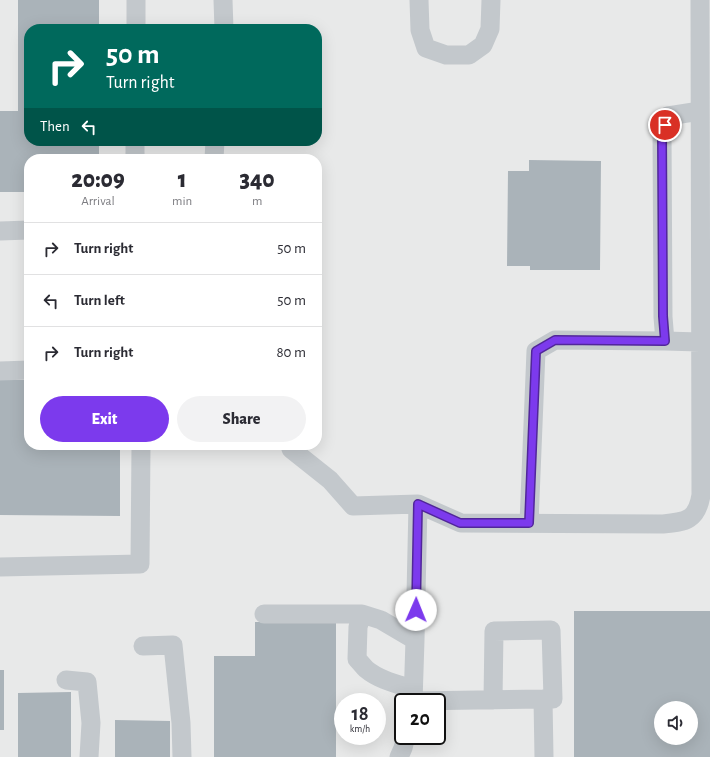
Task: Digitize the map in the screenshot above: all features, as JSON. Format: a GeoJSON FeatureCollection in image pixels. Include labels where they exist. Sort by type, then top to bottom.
{"type":"FeatureCollection","features":[{"type":"Feature","properties":{"kind":"street"},"geometry":{"type":"LineString","coordinates":[[136,0],[136,24]]}},
{"type":"Feature","properties":{"kind":"street"},"geometry":{"type":"LineString","coordinates":[[223,0],[224,24]]}},
{"type":"Feature","properties":{"kind":"street"},"geometry":{"type":"LineString","coordinates":[[419,0],[420,30],[426,48],[446,55],[469,55],[483,45],[490,29],[491,0]]}},
{"type":"Feature","properties":{"kind":"street"},"geometry":{"type":"LineString","coordinates":[[292,450],[330,480],[353,506],[418,504],[460,523],[663,524],[683,521],[691,517],[699,504],[700,495],[700,0]]}},
{"type":"Feature","properties":{"kind":"street"},"geometry":{"type":"LineString","coordinates":[[665,341],[663,316],[662,134],[668,116],[700,111]]}},
{"type":"Feature","properties":{"kind":"street"},"geometry":{"type":"LineString","coordinates":[[0,231],[24,230]]}},
{"type":"Feature","properties":{"kind":"street"},"geometry":{"type":"LineString","coordinates":[[529,523],[536,351],[555,340],[700,342]]}},
{"type":"Feature","properties":{"kind":"street"},"geometry":{"type":"LineString","coordinates":[[0,371],[24,370]]}},
{"type":"Feature","properties":{"kind":"street"},"geometry":{"type":"LineString","coordinates":[[0,567],[140,564],[141,450]]}},
{"type":"Feature","properties":{"kind":"street"},"geometry":{"type":"LineString","coordinates":[[413,693],[418,504]]}},
{"type":"Feature","properties":{"kind":"street"},"geometry":{"type":"LineString","coordinates":[[264,614],[362,614],[381,620],[415,640]]}},
{"type":"Feature","properties":{"kind":"street"},"geometry":{"type":"LineString","coordinates":[[362,614],[358,627],[357,659],[366,669],[376,676],[391,682],[407,693]]}},
{"type":"Feature","properties":{"kind":"street"},"geometry":{"type":"LineString","coordinates":[[446,698],[493,700],[554,699],[552,630],[494,631],[493,700]]}},
{"type":"Feature","properties":{"kind":"street"},"geometry":{"type":"LineString","coordinates":[[143,646],[173,645],[181,723],[182,757]]}},
{"type":"Feature","properties":{"kind":"street"},"geometry":{"type":"LineString","coordinates":[[66,680],[87,682],[91,723],[89,757]]}},
{"type":"Feature","properties":{"kind":"street"},"geometry":{"type":"LineString","coordinates":[[543,699],[544,757]]}},
{"type":"Feature","properties":{"kind":"street"},"geometry":{"type":"LineString","coordinates":[[399,757],[404,745]]}},
{"type":"Feature","properties":{"kind":"shaded area"},"geometry":{"type":"Polygon","coordinates":[[[0,0],[710,0],[710,757],[0,757],[0,0]]]}},
{"type":"Feature","properties":{"kind":"building"},"geometry":{"type":"Polygon","coordinates":[[[18,0],[99,0],[99,24],[24,24],[24,146],[99,146],[99,154],[24,154],[24,192],[0,192],[0,111],[18,111],[18,0]]]}},
{"type":"Feature","properties":{"kind":"building"},"geometry":{"type":"Polygon","coordinates":[[[529,160],[601,161],[600,270],[530,270],[530,266],[507,266],[508,171],[529,171],[529,160]]]}},
{"type":"Feature","properties":{"kind":"building"},"geometry":{"type":"Polygon","coordinates":[[[0,380],[24,380],[24,450],[120,450],[120,516],[0,515],[0,380]]]}},
{"type":"Feature","properties":{"kind":"building"},"geometry":{"type":"Polygon","coordinates":[[[574,611],[710,611],[710,757],[574,757],[574,611]]]}},
{"type":"Feature","properties":{"kind":"building"},"geometry":{"type":"Polygon","coordinates":[[[255,622],[336,622],[334,745],[336,745],[336,757],[214,757],[214,656],[255,656],[255,622]]]}},
{"type":"Feature","properties":{"kind":"building"},"geometry":{"type":"Polygon","coordinates":[[[0,670],[4,670],[4,730],[0,730],[0,670]]]}},
{"type":"Feature","properties":{"kind":"building"},"geometry":{"type":"Polygon","coordinates":[[[71,692],[71,757],[18,757],[18,693],[71,692]]]}},
{"type":"Feature","properties":{"kind":"building"},"geometry":{"type":"Polygon","coordinates":[[[115,720],[170,721],[170,757],[115,757],[115,720]]]}},
{"type":"Feature","properties":{"kind":"route"},"geometry":{"type":"LineString","coordinates":[[416,610],[418,504],[460,523],[529,523],[536,351],[555,340],[665,341],[663,316],[662,134],[665,125]]}}]}
